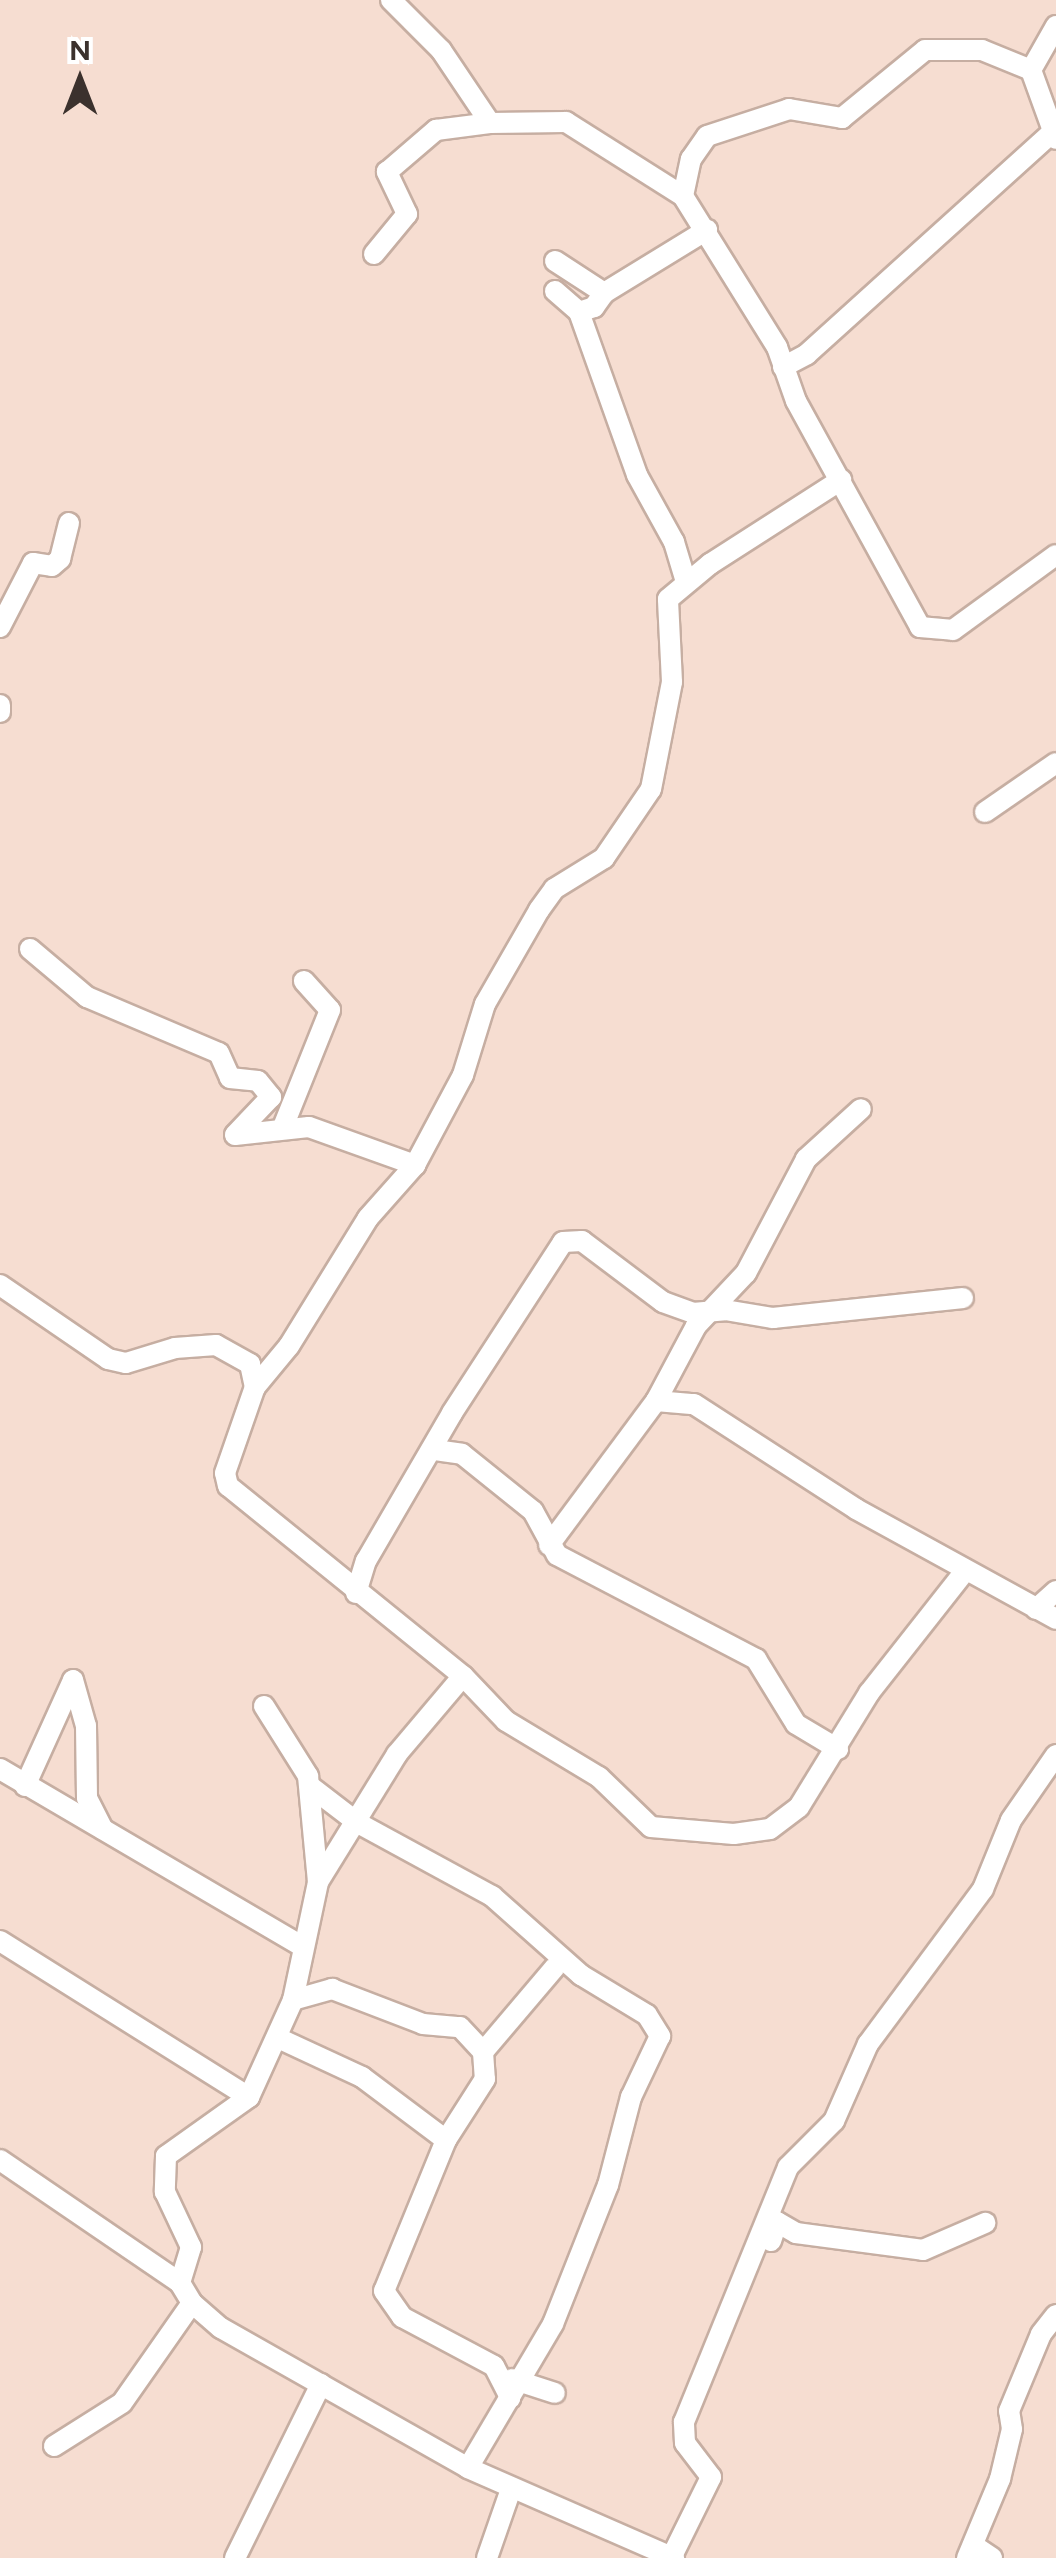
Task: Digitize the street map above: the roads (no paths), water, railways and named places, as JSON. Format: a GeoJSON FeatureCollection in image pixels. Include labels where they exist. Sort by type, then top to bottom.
{"type":"FeatureCollection","features":[{"type":"Feature","properties":{"kind":"street"},"geometry":{"type":"LineString","coordinates":[[391,0],[441,50],[490,122]]}},
{"type":"Feature","properties":{"kind":"street"},"geometry":{"type":"LineString","coordinates":[[1031,70],[1056,26]]}},
{"type":"Feature","properties":{"kind":"street"},"geometry":{"type":"LineString","coordinates":[[683,196],[690,159],[707,136],[789,109],[842,118],[925,50],[982,50],[1031,70],[1055,133],[807,354],[782,367]]}},
{"type":"Feature","properties":{"kind":"street"},"geometry":{"type":"LineString","coordinates":[[374,254],[407,214],[387,172],[436,130],[490,122],[566,122],[683,196],[707,230],[841,480],[928,632],[953,630],[1056,555]]}},
{"type":"Feature","properties":{"kind":"street"},"geometry":{"type":"LineString","coordinates":[[579,312],[594,307],[604,293],[707,230]]}},
{"type":"Feature","properties":{"kind":"street"},"geometry":{"type":"LineString","coordinates":[[554,262],[604,293]]}},
{"type":"Feature","properties":{"kind":"street"},"geometry":{"type":"LineString","coordinates":[[554,291],[579,312],[637,475],[674,542],[686,582]]}},
{"type":"Feature","properties":{"kind":"street"},"geometry":{"type":"LineString","coordinates":[[841,480],[686,582],[668,599],[672,682],[651,789],[630,829],[604,858],[554,888],[538,910],[485,1004],[463,1075],[415,1165],[368,1218],[289,1346],[256,1387],[225,1472],[228,1486],[463,1676],[506,1721],[598,1777],[651,1827],[734,1834],[770,1829],[798,1806],[838,1748],[869,1693],[965,1571]]}},
{"type":"Feature","properties":{"kind":"street"},"geometry":{"type":"LineString","coordinates":[[0,627],[33,563],[52,566],[60,559],[69,523]]}},
{"type":"Feature","properties":{"kind":"street"},"geometry":{"type":"LineString","coordinates":[[985,812],[1056,763]]}},
{"type":"Feature","properties":{"kind":"street"},"geometry":{"type":"LineString","coordinates":[[30,949],[86,997],[219,1052],[230,1078],[258,1080],[272,1097],[234,1135],[283,1127],[332,1133],[415,1165]]}},
{"type":"Feature","properties":{"kind":"street"},"geometry":{"type":"LineString","coordinates":[[283,1127],[330,1010],[304,981]]}},
{"type":"Feature","properties":{"kind":"street"},"geometry":{"type":"LineString","coordinates":[[548,1544],[656,1401],[708,1311],[746,1273],[806,1159],[861,1109]]}},
{"type":"Feature","properties":{"kind":"street"},"geometry":{"type":"LineString","coordinates":[[356,1593],[366,1561],[563,1242],[582,1240],[672,1307],[773,1318],[963,1298]]}},
{"type":"Feature","properties":{"kind":"street"},"geometry":{"type":"LineString","coordinates":[[0,1286],[108,1359],[126,1363],[175,1348],[216,1345],[250,1364],[256,1387]]}},
{"type":"Feature","properties":{"kind":"street"},"geometry":{"type":"LineString","coordinates":[[656,1401],[694,1404],[767,1456],[965,1571],[1056,1618]]}},
{"type":"Feature","properties":{"kind":"street"},"geometry":{"type":"LineString","coordinates":[[435,1450],[462,1454],[533,1511],[548,1544],[582,1569],[756,1659],[796,1724],[838,1748]]}},
{"type":"Feature","properties":{"kind":"street"},"geometry":{"type":"LineString","coordinates":[[1036,1609],[1056,1591]]}},
{"type":"Feature","properties":{"kind":"street"},"geometry":{"type":"LineString","coordinates":[[318,1882],[358,1823],[397,1754],[463,1676]]}},
{"type":"Feature","properties":{"kind":"street"},"geometry":{"type":"LineString","coordinates":[[25,1786],[73,1680],[86,1726],[86,1798],[102,1829]]}},
{"type":"Feature","properties":{"kind":"street"},"geometry":{"type":"LineString","coordinates":[[264,1706],[311,1787],[358,1823],[478,1886],[581,1975],[658,2024],[660,2036],[631,2097],[608,2186],[553,2324],[512,2386],[468,2468]]}},
{"type":"Feature","properties":{"kind":"street"},"geometry":{"type":"LineString","coordinates":[[0,2160],[180,2283],[192,2303],[221,2328],[468,2468],[673,2557],[711,2477],[685,2443],[684,2422],[743,2288],[788,2167],[834,2121],[868,2044],[982,1890],[1010,1820],[1056,1756]]}},
{"type":"Feature","properties":{"kind":"street"},"geometry":{"type":"LineString","coordinates":[[0,1769],[302,1946]]}},
{"type":"Feature","properties":{"kind":"street"},"geometry":{"type":"LineString","coordinates":[[180,2283],[191,2247],[165,2192],[166,2156],[249,2097],[293,2000],[318,1882],[311,1787]]}},
{"type":"Feature","properties":{"kind":"street"},"geometry":{"type":"LineString","coordinates":[[0,1941],[249,2097]]}},
{"type":"Feature","properties":{"kind":"street"},"geometry":{"type":"LineString","coordinates":[[483,2052],[554,1967]]}},
{"type":"Feature","properties":{"kind":"street"},"geometry":{"type":"LineString","coordinates":[[293,2000],[332,1989],[422,2024],[460,2027],[483,2052],[485,2079],[446,2140],[384,2291],[402,2317],[479,2356],[512,2386],[554,2393]]}},
{"type":"Feature","properties":{"kind":"street"},"geometry":{"type":"LineString","coordinates":[[278,2038],[362,2077],[446,2140]]}},
{"type":"Feature","properties":{"kind":"street"},"geometry":{"type":"LineString","coordinates":[[743,2288],[763,2271],[777,2222],[796,2234],[924,2250],[985,2223]]}},
{"type":"Feature","properties":{"kind":"street"},"geometry":{"type":"LineString","coordinates":[[54,2446],[122,2404],[192,2303]]}},
{"type":"Feature","properties":{"kind":"street"},"geometry":{"type":"LineString","coordinates":[[992,2558],[970,2552],[1000,2479],[1012,2429],[1009,2411],[1041,2334],[1056,2315]]}},
{"type":"Feature","properties":{"kind":"street"},"geometry":{"type":"LineString","coordinates":[[238,2557],[321,2384]]}},
{"type":"Feature","properties":{"kind":"street"},"geometry":{"type":"LineString","coordinates":[[487,2558],[512,2489]]}}]}
